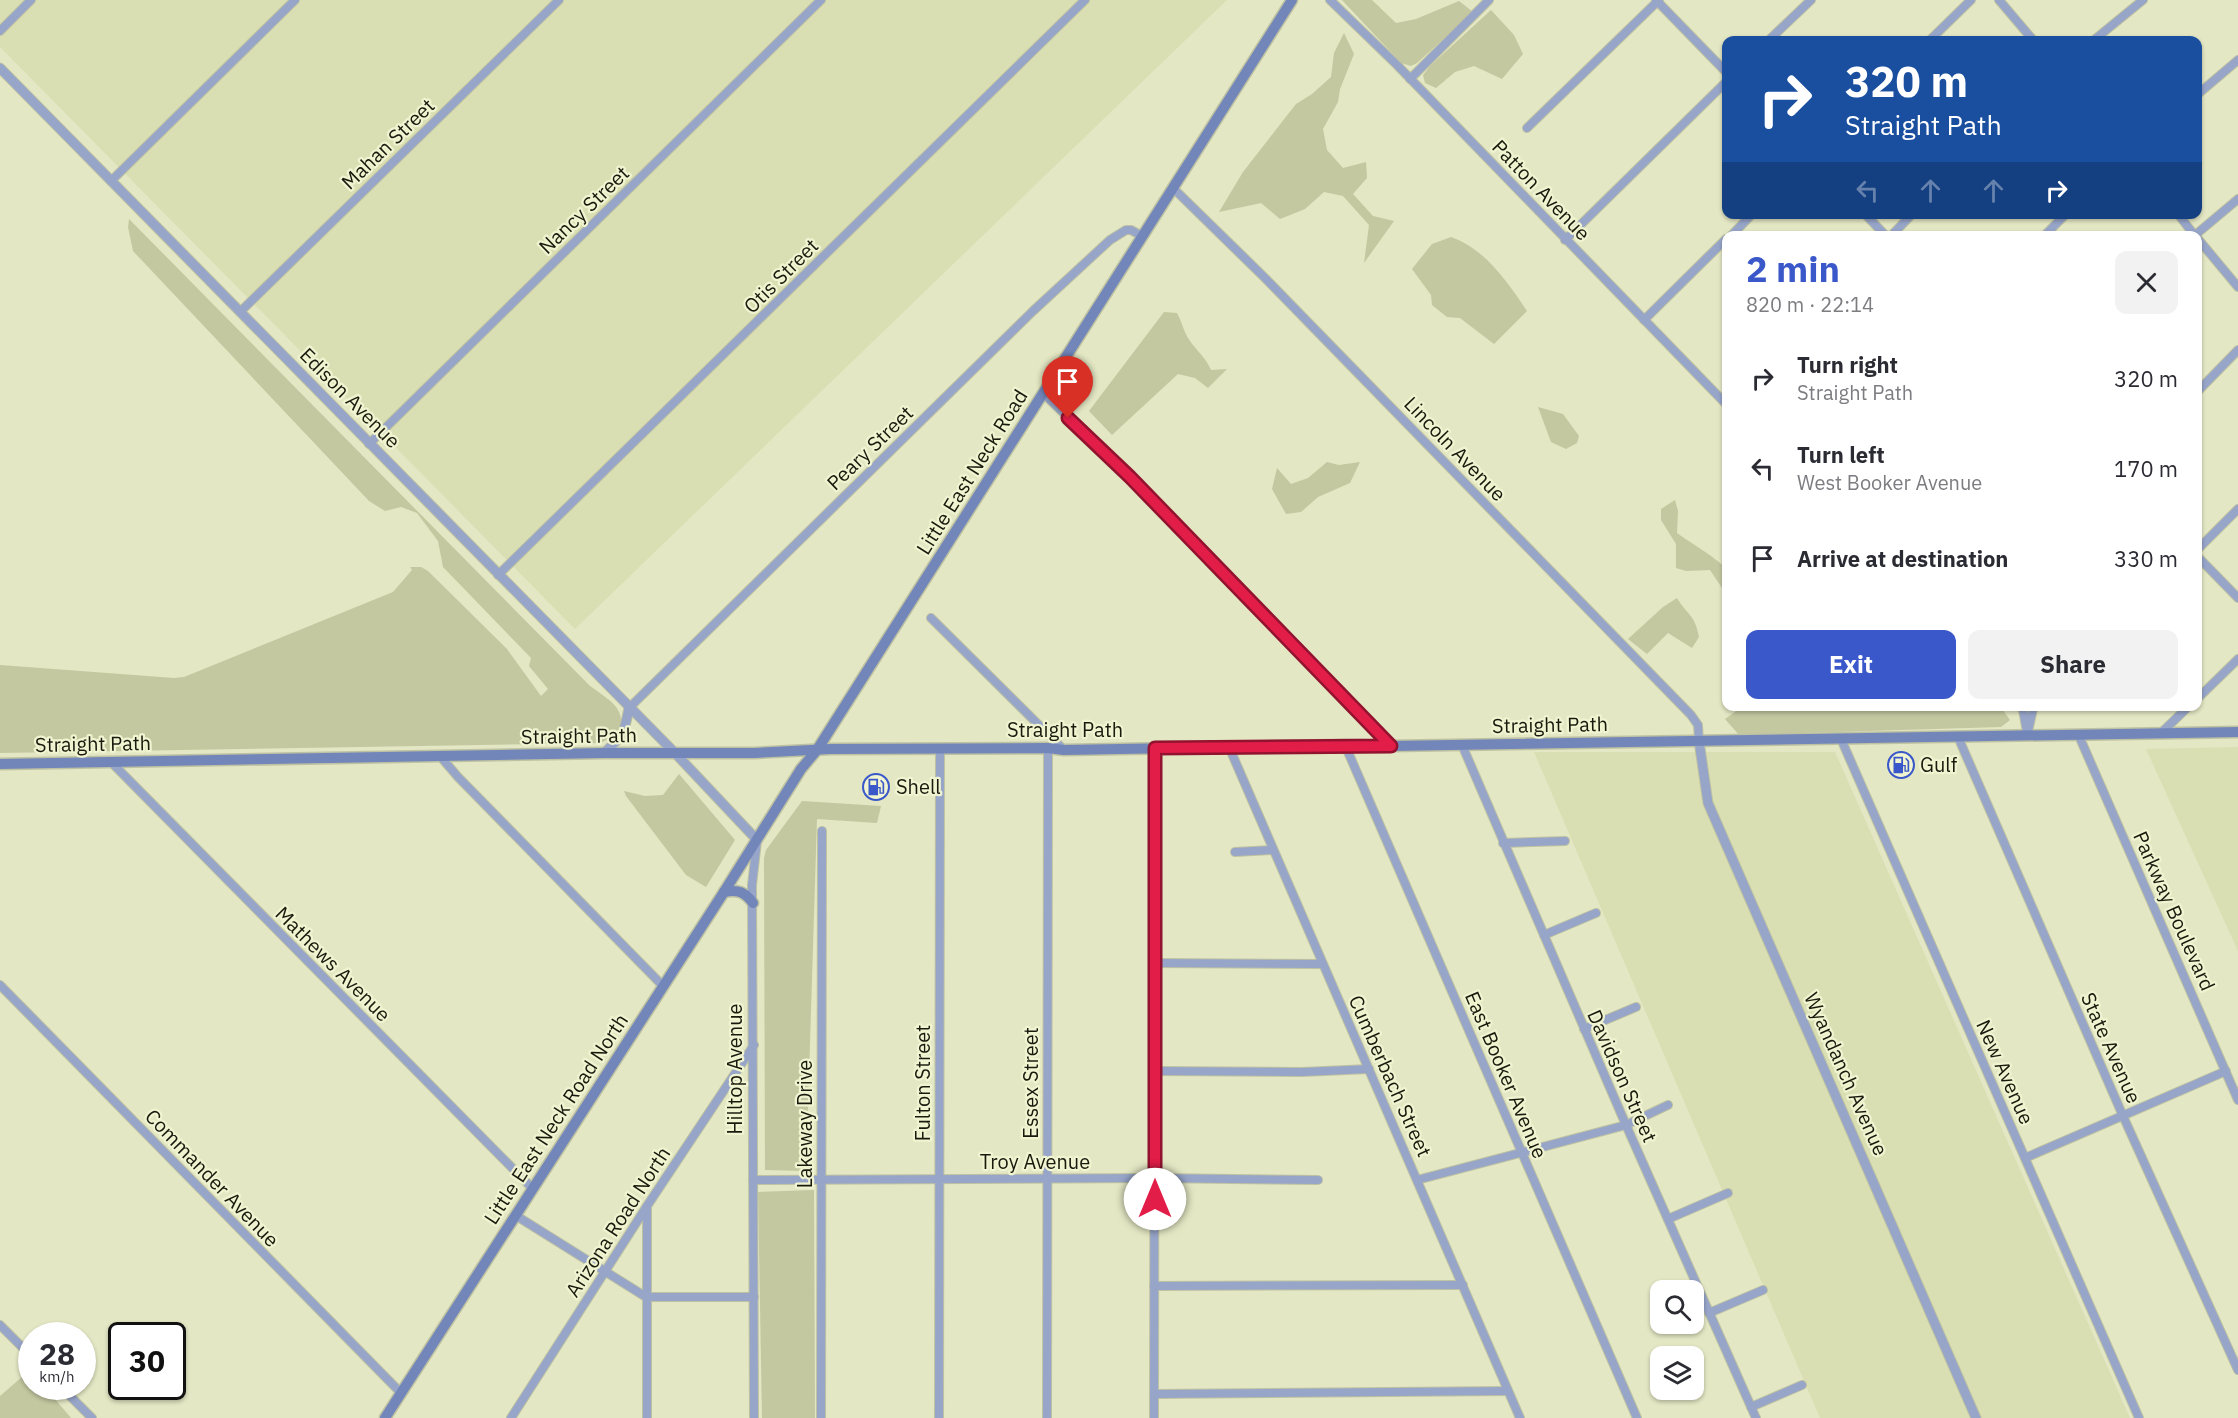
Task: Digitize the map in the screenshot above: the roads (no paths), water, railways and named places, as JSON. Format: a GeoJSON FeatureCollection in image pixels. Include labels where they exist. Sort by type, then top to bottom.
{"type":"FeatureCollection","features":[{"type":"Feature","properties":{"kind":"main road","name":"Little East Neck Road"},"geometry":{"type":"LineString","coordinates":[[757,840],[801,769],[817,750],[1292,0]]}},
{"type":"Feature","properties":{"kind":"main road","name":"Straight Path"},"geometry":{"type":"LineString","coordinates":[[0,764],[604,753],[1391,746],[2238,732]]}},
{"type":"Feature","properties":{"kind":"main road","name":"Little East Neck Road North"},"geometry":{"type":"LineString","coordinates":[[385,1418],[757,840]]}},
{"type":"Feature","properties":{"kind":"main road"},"geometry":{"type":"LineString","coordinates":[[724,892],[735,890],[746,894],[753,903]]}},
{"type":"Feature","properties":{"kind":"street"},"geometry":{"type":"LineString","coordinates":[[0,31],[31,0]]}},
{"type":"Feature","properties":{"kind":"street"},"geometry":{"type":"LineString","coordinates":[[111,181],[296,0]]}},
{"type":"Feature","properties":{"kind":"street","name":"Mahan Street"},"geometry":{"type":"LineString","coordinates":[[240,312],[559,0]]}},
{"type":"Feature","properties":{"kind":"street","name":"Nancy Street"},"geometry":{"type":"LineString","coordinates":[[369,444],[821,0]]}},
{"type":"Feature","properties":{"kind":"street","name":"Otis Street"},"geometry":{"type":"LineString","coordinates":[[498,575],[1085,0]]}},
{"type":"Feature","properties":{"kind":"street","name":"Patton Avenue"},"geometry":{"type":"LineString","coordinates":[[1330,0],[1644,320],[1722,396]]}},
{"type":"Feature","properties":{"kind":"street"},"geometry":{"type":"LineString","coordinates":[[1527,128],[1658,0],[1722,68]]}},
{"type":"Feature","properties":{"kind":"street"},"geometry":{"type":"LineString","coordinates":[[1773,36],[1811,0]]}},
{"type":"Feature","properties":{"kind":"street"},"geometry":{"type":"LineString","coordinates":[[1933,36],[1971,0]]}},
{"type":"Feature","properties":{"kind":"street"},"geometry":{"type":"LineString","coordinates":[[1999,0],[2030,36]]}},
{"type":"Feature","properties":{"kind":"street"},"geometry":{"type":"LineString","coordinates":[[2099,36],[2143,0]]}},
{"type":"Feature","properties":{"kind":"street"},"geometry":{"type":"LineString","coordinates":[[1410,79],[1485,2]]}},
{"type":"Feature","properties":{"kind":"street"},"geometry":{"type":"LineString","coordinates":[[2202,91],[2238,60]]}},
{"type":"Feature","properties":{"kind":"street","name":"Edison Avenue"},"geometry":{"type":"LineString","coordinates":[[0,68],[675,753]]}},
{"type":"Feature","properties":{"kind":"street"},"geometry":{"type":"LineString","coordinates":[[1565,240],[1722,86]]}},
{"type":"Feature","properties":{"kind":"street","name":"Lincoln Avenue"},"geometry":{"type":"LineString","coordinates":[[1173,188],[1683,706],[1698,726],[1699,741]]}},
{"type":"Feature","properties":{"kind":"street"},"geometry":{"type":"LineString","coordinates":[[2201,231],[2238,199]]}},
{"type":"Feature","properties":{"kind":"street"},"geometry":{"type":"LineString","coordinates":[[1736,231],[1747,219]]}},
{"type":"Feature","properties":{"kind":"street"},"geometry":{"type":"LineString","coordinates":[[1870,219],[1881,231]]}},
{"type":"Feature","properties":{"kind":"street"},"geometry":{"type":"LineString","coordinates":[[1896,231],[1907,219]]}},
{"type":"Feature","properties":{"kind":"street"},"geometry":{"type":"LineString","coordinates":[[2049,231],[2061,219]]}},
{"type":"Feature","properties":{"kind":"street"},"geometry":{"type":"LineString","coordinates":[[2182,219],[2191,231]]}},
{"type":"Feature","properties":{"kind":"street","name":"Peary Street"},"geometry":{"type":"LineString","coordinates":[[629,708],[1033,311],[1110,240],[1126,230],[1142,236]]}},
{"type":"Feature","properties":{"kind":"street"},"geometry":{"type":"LineString","coordinates":[[1644,320],[1722,243]]}},
{"type":"Feature","properties":{"kind":"street"},"geometry":{"type":"LineString","coordinates":[[2202,244],[2238,287]]}},
{"type":"Feature","properties":{"kind":"street"},"geometry":{"type":"LineString","coordinates":[[2202,387],[2238,350]]}},
{"type":"Feature","properties":{"kind":"street"},"geometry":{"type":"LineString","coordinates":[[1043,393],[1130,477],[1391,746]]}},
{"type":"Feature","properties":{"kind":"street"},"geometry":{"type":"LineString","coordinates":[[2202,545],[2238,509]]}},
{"type":"Feature","properties":{"kind":"street"},"geometry":{"type":"LineString","coordinates":[[2202,561],[2238,598]]}},
{"type":"Feature","properties":{"kind":"street"},"geometry":{"type":"LineString","coordinates":[[931,618],[1064,750]]}},
{"type":"Feature","properties":{"kind":"street"},"geometry":{"type":"LineString","coordinates":[[2202,694],[2238,659]]}},
{"type":"Feature","properties":{"kind":"street"},"geometry":{"type":"LineString","coordinates":[[604,753],[623,735],[629,708]]}},
{"type":"Feature","properties":{"kind":"street"},"geometry":{"type":"LineString","coordinates":[[2023,711],[2027,736]]}},
{"type":"Feature","properties":{"kind":"street"},"geometry":{"type":"LineString","coordinates":[[2027,736],[2033,711]]}},
{"type":"Feature","properties":{"kind":"street"},"geometry":{"type":"LineString","coordinates":[[2160,734],[2184,711]]}},
{"type":"Feature","properties":{"kind":"street","name":"Parkway Boulevard"},"geometry":{"type":"LineString","coordinates":[[2079,736],[2238,1100]]}},
{"type":"Feature","properties":{"kind":"street","name":"State Avenue"},"geometry":{"type":"LineString","coordinates":[[1958,737],[2123,1116],[2238,1370]]}},
{"type":"Feature","properties":{"kind":"street","name":"New Avenue"},"geometry":{"type":"LineString","coordinates":[[1841,738],[2139,1418]]}},
{"type":"Feature","properties":{"kind":"street","name":"Wyandanch Avenue"},"geometry":{"type":"LineString","coordinates":[[1699,741],[1708,803],[1976,1418]]}},
{"type":"Feature","properties":{"kind":"street","name":"East Booker Avenue"},"geometry":{"type":"LineString","coordinates":[[1345,745],[1637,1418]]}},
{"type":"Feature","properties":{"kind":"street","name":"Davidson Street"},"geometry":{"type":"LineString","coordinates":[[1461,745],[1756,1418]]}},
{"type":"Feature","properties":{"kind":"street","name":"Cumberbach Street"},"geometry":{"type":"LineString","coordinates":[[1229,747],[1520,1418]]}},
{"type":"Feature","properties":{"kind":"street","name":"Essex Street"},"geometry":{"type":"LineString","coordinates":[[1047,1418],[1048,748]]}},
{"type":"Feature","properties":{"kind":"street"},"geometry":{"type":"LineString","coordinates":[[1154,1418],[1155,748]]}},
{"type":"Feature","properties":{"kind":"street","name":"Fulton Street"},"geometry":{"type":"LineString","coordinates":[[939,1418],[940,749]]}},
{"type":"Feature","properties":{"kind":"street"},"geometry":{"type":"LineString","coordinates":[[675,753],[757,840]]}},
{"type":"Feature","properties":{"kind":"street"},"geometry":{"type":"LineString","coordinates":[[440,756],[466,786],[663,986]]}},
{"type":"Feature","properties":{"kind":"street","name":"Mathews Avenue"},"geometry":{"type":"LineString","coordinates":[[111,762],[532,1188]]}},
{"type":"Feature","properties":{"kind":"street","name":"Lakeway Drive"},"geometry":{"type":"LineString","coordinates":[[821,1418],[822,831]]}},
{"type":"Feature","properties":{"kind":"street","name":"Hilltop Avenue"},"geometry":{"type":"LineString","coordinates":[[754,1418],[753,903],[757,840]]}},
{"type":"Feature","properties":{"kind":"street"},"geometry":{"type":"LineString","coordinates":[[1503,843],[1565,841]]}},
{"type":"Feature","properties":{"kind":"street"},"geometry":{"type":"LineString","coordinates":[[1235,852],[1273,850]]}},
{"type":"Feature","properties":{"kind":"street"},"geometry":{"type":"LineString","coordinates":[[1544,935],[1596,912]]}},
{"type":"Feature","properties":{"kind":"street"},"geometry":{"type":"LineString","coordinates":[[1155,963],[1322,964]]}},
{"type":"Feature","properties":{"kind":"street","name":"Commander Avenue"},"geometry":{"type":"LineString","coordinates":[[0,985],[400,1393]]}},
{"type":"Feature","properties":{"kind":"street"},"geometry":{"type":"LineString","coordinates":[[1584,1029],[1636,1007]]}},
{"type":"Feature","properties":{"kind":"street","name":"Arizona Road North"},"geometry":{"type":"LineString","coordinates":[[511,1418],[754,1045]]}},
{"type":"Feature","properties":{"kind":"street"},"geometry":{"type":"LineString","coordinates":[[1155,1071],[1302,1072],[1369,1069]]}},
{"type":"Feature","properties":{"kind":"street"},"geometry":{"type":"LineString","coordinates":[[2025,1158],[2226,1071]]}},
{"type":"Feature","properties":{"kind":"street"},"geometry":{"type":"LineString","coordinates":[[1417,1180],[1626,1125],[1668,1105]]}},
{"type":"Feature","properties":{"kind":"street","name":"Troy Avenue"},"geometry":{"type":"LineString","coordinates":[[753,1180],[939,1178],[1318,1180]]}},
{"type":"Feature","properties":{"kind":"street"},"geometry":{"type":"LineString","coordinates":[[1668,1219],[1728,1193]]}},
{"type":"Feature","properties":{"kind":"street"},"geometry":{"type":"LineString","coordinates":[[641,1418],[647,1414],[647,1206]]}},
{"type":"Feature","properties":{"kind":"street"},"geometry":{"type":"LineString","coordinates":[[515,1215],[646,1297],[754,1297]]}},
{"type":"Feature","properties":{"kind":"street"},"geometry":{"type":"LineString","coordinates":[[1154,1286],[1463,1285]]}},
{"type":"Feature","properties":{"kind":"street"},"geometry":{"type":"LineString","coordinates":[[1709,1313],[1763,1290]]}},
{"type":"Feature","properties":{"kind":"street"},"geometry":{"type":"LineString","coordinates":[[0,1325],[18,1343]]}},
{"type":"Feature","properties":{"kind":"street"},"geometry":{"type":"LineString","coordinates":[[1751,1407],[1802,1385]]}},
{"type":"Feature","properties":{"kind":"street"},"geometry":{"type":"LineString","coordinates":[[1154,1394],[1508,1391]]}},
{"type":"Feature","properties":{"kind":"street"},"geometry":{"type":"LineString","coordinates":[[74,1400],[92,1418]]}},
{"type":"Feature","properties":{"kind":"place","name":"Gulf"},"geometry":{"type":"Point","coordinates":[1901,765]}},
{"type":"Feature","properties":{"kind":"place","name":"Shell"},"geometry":{"type":"Point","coordinates":[876,787]}}]}
